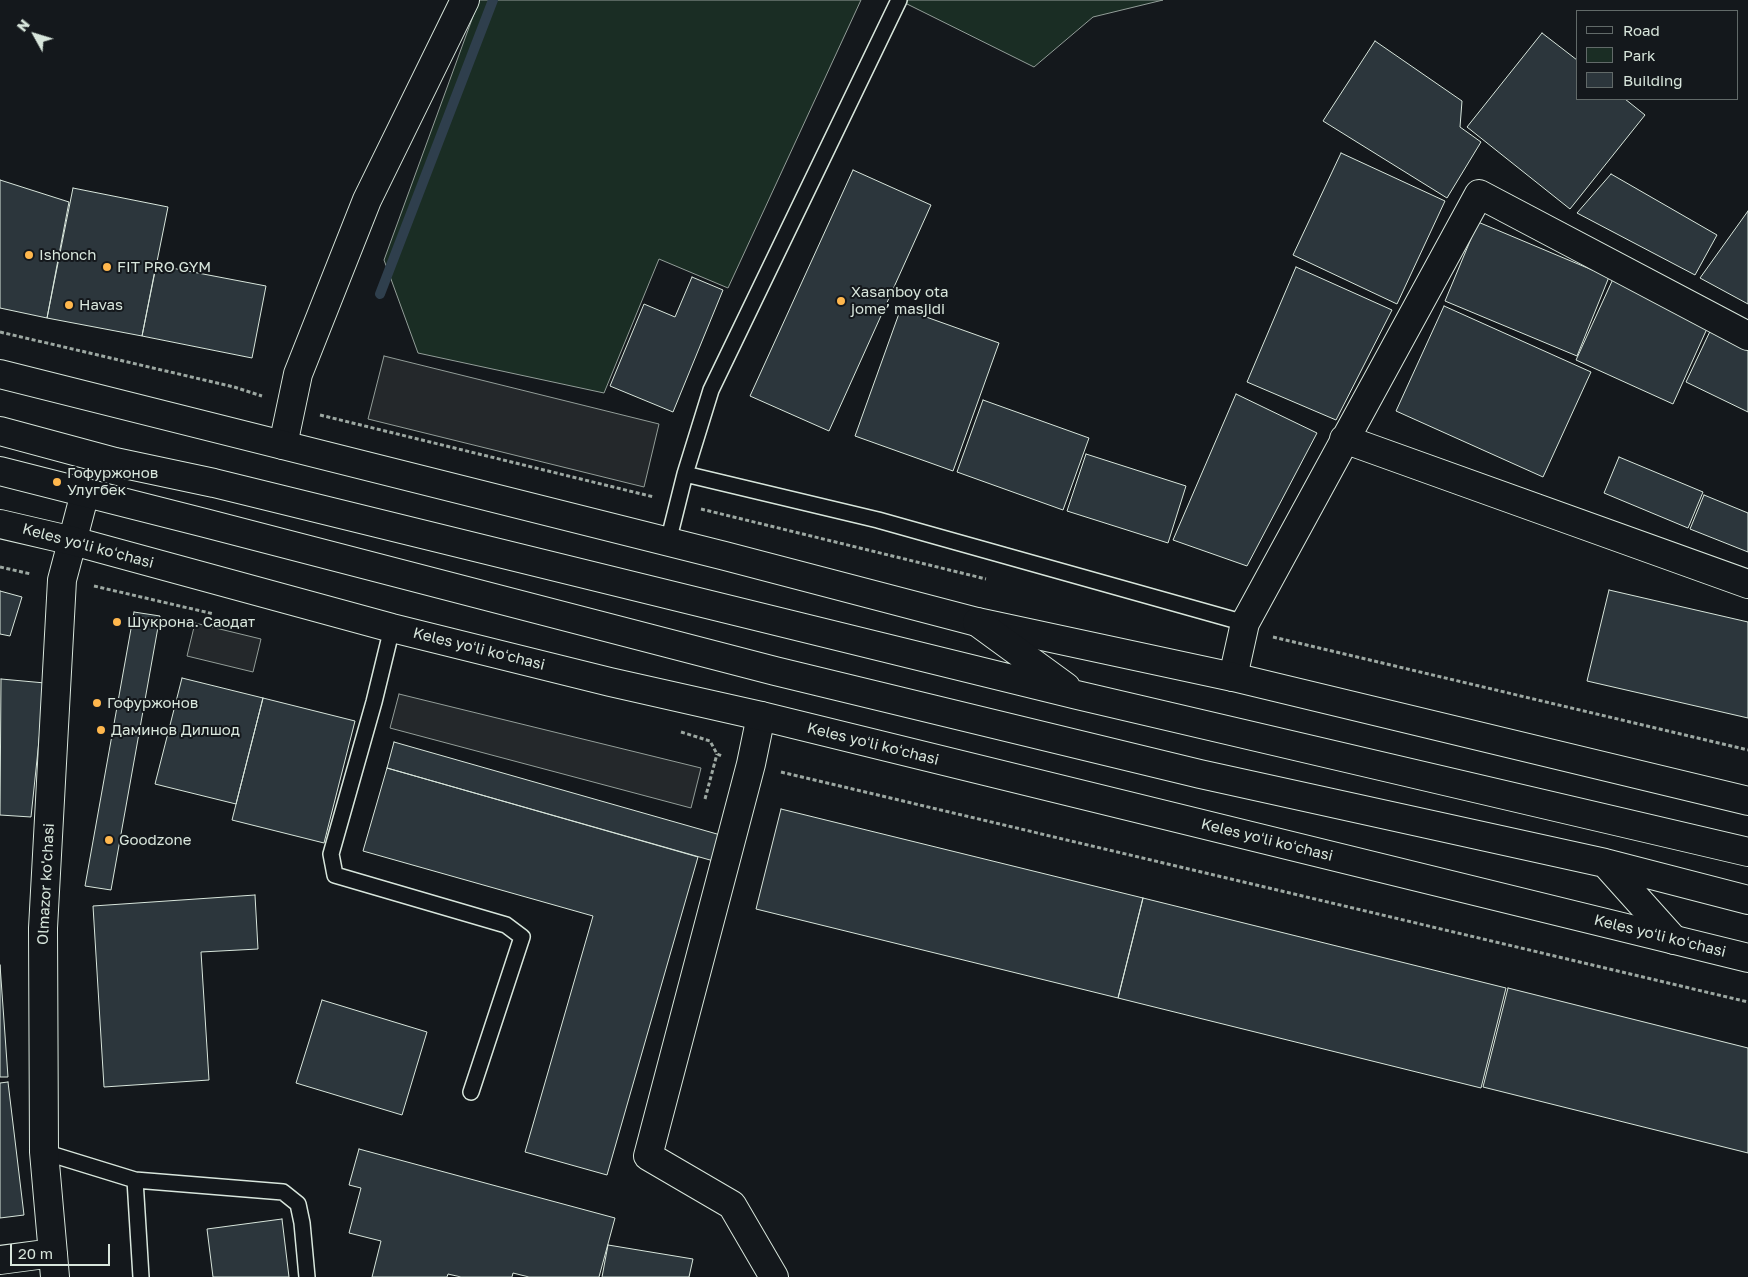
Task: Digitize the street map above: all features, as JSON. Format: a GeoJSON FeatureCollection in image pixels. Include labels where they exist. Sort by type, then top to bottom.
{"type":"FeatureCollection","features":[{"type":"Feature","properties":{"kind":"street"},"geometry":{"type":"LineString","coordinates":[[283,445],[298,374],[367,200],[465,0]]}},
{"type":"Feature","properties":{"kind":"street"},"geometry":{"type":"LineString","coordinates":[[1233,677],[1245,623],[1479,194],[1748,336]]}},
{"type":"Feature","properties":{"kind":"street"},"geometry":{"type":"LineString","coordinates":[[0,374],[668,542],[977,622],[1233,677],[1748,801]]}},
{"type":"Feature","properties":{"kind":"street"},"geometry":{"type":"LineString","coordinates":[[0,431],[115,462],[214,482],[1077,696],[1748,852]]}},
{"type":"Feature","properties":{"kind":"street"},"geometry":{"type":"LineString","coordinates":[[1344,439],[1748,584]]}},
{"type":"Feature","properties":{"kind":"street"},"geometry":{"type":"LineString","coordinates":[[0,471],[794,676],[1200,774],[1605,864],[1748,900]]}},
{"type":"Feature","properties":{"kind":"street","name":"Olmazor ko'chasi"},"geometry":{"type":"LineString","coordinates":[[54,1265],[44,1152],[43,928],[62,580],[84,493]]}},
{"type":"Feature","properties":{"kind":"street","name":"Keles yoʻli koʻchasi"},"geometry":{"type":"LineString","coordinates":[[0,524],[73,541],[392,628],[610,682],[760,716],[1748,958]]}},
{"type":"Feature","properties":{"kind":"street"},"geometry":{"type":"LineString","coordinates":[[977,622],[1077,696]]}},
{"type":"Feature","properties":{"kind":"street"},"geometry":{"type":"LineString","coordinates":[[760,716],[751,764],[648,1156],[732,1204],[774,1277]]}},
{"type":"Feature","properties":{"kind":"street"},"geometry":{"type":"LineString","coordinates":[[1605,864],[1674,940]]}},
{"type":"Feature","properties":{"kind":"street"},"geometry":{"type":"LineString","coordinates":[[0,1260],[54,1265]]}},
{"type":"Feature","properties":{"kind":"lane"},"geometry":{"type":"LineString","coordinates":[[668,542],[684,474],[711,390],[899,0]]}},
{"type":"Feature","properties":{"kind":"lane"},"geometry":{"type":"LineString","coordinates":[[684,474],[878,520],[1245,623]]}},
{"type":"Feature","properties":{"kind":"lane"},"geometry":{"type":"LineString","coordinates":[[392,628],[374,702],[331,854],[335,875],[506,925],[522,936],[471,1092]]}},
{"type":"Feature","properties":{"kind":"lane"},"geometry":{"type":"LineString","coordinates":[[44,1152],[135,1180],[283,1192],[298,1204],[302,1222],[308,1277]]}},
{"type":"Feature","properties":{"kind":"lane"},"geometry":{"type":"LineString","coordinates":[[135,1180],[141,1277]]}},
{"type":"Feature","properties":{"kind":"path"},"geometry":{"type":"LineString","coordinates":[[0,332],[234,387],[322,416],[987,579]]}},
{"type":"Feature","properties":{"kind":"path"},"geometry":{"type":"LineString","coordinates":[[0,567],[32,574]]}},
{"type":"Feature","properties":{"kind":"path"},"geometry":{"type":"LineString","coordinates":[[86,584],[215,614]]}},
{"type":"Feature","properties":{"kind":"path"},"geometry":{"type":"LineString","coordinates":[[1272,637],[1748,750]]}},
{"type":"Feature","properties":{"kind":"path"},"geometry":{"type":"LineString","coordinates":[[675,731],[710,741],[717,754],[705,799]]}},
{"type":"Feature","properties":{"kind":"path"},"geometry":{"type":"LineString","coordinates":[[717,754],[766,769],[1748,1002]]}},
{"type":"Feature","properties":{"kind":"green space"},"geometry":{"type":"Polygon","coordinates":[[[479,0],[861,0],[728,288],[659,259],[604,393],[418,353],[384,260],[479,0]]]}},
{"type":"Feature","properties":{"kind":"green space"},"geometry":{"type":"Polygon","coordinates":[[[899,0],[1163,0],[1093,17],[1034,67],[899,0]]]}},
{"type":"Feature","properties":{"kind":"shaded area"},"geometry":{"type":"Polygon","coordinates":[[[384,356],[659,424],[644,487],[368,419],[384,356]]]}},
{"type":"Feature","properties":{"kind":"shaded area"},"geometry":{"type":"Polygon","coordinates":[[[195,623],[261,639],[253,672],[187,656],[195,623]]]}},
{"type":"Feature","properties":{"kind":"shaded area"},"geometry":{"type":"Polygon","coordinates":[[[399,694],[701,768],[691,808],[390,728],[399,694]]]}},
{"type":"Feature","properties":{"kind":"building"},"geometry":{"type":"Polygon","coordinates":[[[1542,33],[1576,59],[1576,100],[1626,100],[1645,115],[1570,209],[1467,127],[1542,33]]]}},
{"type":"Feature","properties":{"kind":"building"},"geometry":{"type":"Polygon","coordinates":[[[1375,41],[1462,101],[1460,127],[1481,142],[1447,198],[1323,121],[1375,41]]]}},
{"type":"Feature","properties":{"kind":"building"},"geometry":{"type":"Polygon","coordinates":[[[1341,153],[1445,201],[1397,304],[1293,255],[1341,153]]]}},
{"type":"Feature","properties":{"kind":"building","name":"Xasanboy ota jome’ masjidi"},"geometry":{"type":"Polygon","coordinates":[[[853,170],[931,205],[829,431],[750,396],[853,170]]]}},
{"type":"Feature","properties":{"kind":"building"},"geometry":{"type":"Polygon","coordinates":[[[1611,174],[1717,235],[1695,275],[1577,213],[1611,174]]]}},
{"type":"Feature","properties":{"kind":"building","name":"Ishonch"},"geometry":{"type":"Polygon","coordinates":[[[0,180],[69,202],[47,318],[0,308],[0,180]]]}},
{"type":"Feature","properties":{"kind":"building"},"geometry":{"type":"Polygon","coordinates":[[[73,188],[168,207],[142,336],[47,318],[73,188]]]}},
{"type":"Feature","properties":{"kind":"building"},"geometry":{"type":"Polygon","coordinates":[[[1748,211],[1748,304],[1700,278],[1748,211]]]}},
{"type":"Feature","properties":{"kind":"building"},"geometry":{"type":"Polygon","coordinates":[[[1478,222],[1609,277],[1577,356],[1445,301],[1478,222]]]}},
{"type":"Feature","properties":{"kind":"building"},"geometry":{"type":"Polygon","coordinates":[[[156,265],[266,286],[252,358],[142,336],[156,265]]]}},
{"type":"Feature","properties":{"kind":"building"},"geometry":{"type":"Polygon","coordinates":[[[1296,267],[1392,310],[1336,420],[1247,382],[1296,267]]]}},
{"type":"Feature","properties":{"kind":"building"},"geometry":{"type":"Polygon","coordinates":[[[692,277],[723,290],[673,412],[610,386],[644,304],[675,317],[692,277]]]}},
{"type":"Feature","properties":{"kind":"building"},"geometry":{"type":"Polygon","coordinates":[[[1613,279],[1710,322],[1673,404],[1576,360],[1613,279]]]}},
{"type":"Feature","properties":{"kind":"building"},"geometry":{"type":"Polygon","coordinates":[[[1444,306],[1591,372],[1543,477],[1396,411],[1444,306]]]}},
{"type":"Feature","properties":{"kind":"building"},"geometry":{"type":"Polygon","coordinates":[[[901,308],[999,343],[953,471],[855,436],[901,308]]]}},
{"type":"Feature","properties":{"kind":"building"},"geometry":{"type":"Polygon","coordinates":[[[1713,325],[1748,342],[1748,412],[1686,382],[1713,325]]]}},
{"type":"Feature","properties":{"kind":"building"},"geometry":{"type":"Polygon","coordinates":[[[1236,394],[1317,433],[1247,566],[1173,540],[1236,394]]]}},
{"type":"Feature","properties":{"kind":"building"},"geometry":{"type":"Polygon","coordinates":[[[983,400],[1089,438],[1063,510],[957,472],[983,400]]]}},
{"type":"Feature","properties":{"kind":"building"},"geometry":{"type":"Polygon","coordinates":[[[1086,454],[1186,486],[1168,543],[1067,511],[1086,454]]]}},
{"type":"Feature","properties":{"kind":"building"},"geometry":{"type":"Polygon","coordinates":[[[1619,457],[1703,492],[1688,528],[1604,493],[1619,457]]]}},
{"type":"Feature","properties":{"kind":"building"},"geometry":{"type":"Polygon","coordinates":[[[1704,495],[1748,513],[1748,552],[1690,529],[1704,495]]]}},
{"type":"Feature","properties":{"kind":"building"},"geometry":{"type":"Polygon","coordinates":[[[1609,590],[1748,622],[1748,718],[1587,681],[1609,590]]]}},
{"type":"Feature","properties":{"kind":"building"},"geometry":{"type":"Polygon","coordinates":[[[0,591],[22,597],[10,636],[0,634],[0,591]]]}},
{"type":"Feature","properties":{"kind":"building"},"geometry":{"type":"Polygon","coordinates":[[[134,612],[160,616],[111,890],[85,886],[134,612]]]}},
{"type":"Feature","properties":{"kind":"building"},"geometry":{"type":"Polygon","coordinates":[[[182,678],[263,698],[236,804],[155,784],[182,678]]]}},
{"type":"Feature","properties":{"kind":"building"},"geometry":{"type":"Polygon","coordinates":[[[1,679],[45,683],[31,817],[0,815],[1,679]]]}},
{"type":"Feature","properties":{"kind":"building"},"geometry":{"type":"Polygon","coordinates":[[[263,698],[355,721],[324,843],[232,820],[263,698]]]}},
{"type":"Feature","properties":{"kind":"building"},"geometry":{"type":"Polygon","coordinates":[[[394,742],[724,836],[717,862],[387,768],[394,742]]]}},
{"type":"Feature","properties":{"kind":"building"},"geometry":{"type":"Polygon","coordinates":[[[387,768],[698,857],[607,1175],[525,1152],[593,916],[363,851],[387,768]]]}},
{"type":"Feature","properties":{"kind":"building"},"geometry":{"type":"Polygon","coordinates":[[[781,809],[1143,898],[1118,998],[756,909],[781,809]]]}},
{"type":"Feature","properties":{"kind":"building"},"geometry":{"type":"Polygon","coordinates":[[[255,895],[258,949],[201,952],[209,1080],[104,1087],[93,906],[255,895]]]}},
{"type":"Feature","properties":{"kind":"building"},"geometry":{"type":"Polygon","coordinates":[[[1143,898],[1506,988],[1481,1088],[1118,998],[1143,898]]]}},
{"type":"Feature","properties":{"kind":"building"},"geometry":{"type":"Polygon","coordinates":[[[0,965],[8,1077],[0,1077],[0,965]]]}},
{"type":"Feature","properties":{"kind":"building"},"geometry":{"type":"Polygon","coordinates":[[[1508,988],[1748,1048],[1748,1153],[1483,1087],[1508,988]]]}},
{"type":"Feature","properties":{"kind":"building"},"geometry":{"type":"Polygon","coordinates":[[[322,1000],[427,1032],[402,1115],[296,1083],[322,1000]]]}},
{"type":"Feature","properties":{"kind":"building"},"geometry":{"type":"Polygon","coordinates":[[[8,1082],[24,1215],[0,1218],[0,1083],[8,1082]]]}},
{"type":"Feature","properties":{"kind":"building"},"geometry":{"type":"Polygon","coordinates":[[[359,1149],[615,1218],[599,1277],[529,1277],[513,1273],[512,1277],[461,1277],[448,1274],[447,1277],[372,1277],[381,1241],[349,1233],[361,1188],[349,1185],[359,1149]]]}},
{"type":"Feature","properties":{"kind":"building"},"geometry":{"type":"Polygon","coordinates":[[[282,1219],[289,1277],[213,1277],[207,1229],[282,1219]]]}},
{"type":"Feature","properties":{"kind":"building"},"geometry":{"type":"Polygon","coordinates":[[[608,1245],[693,1259],[689,1277],[602,1277],[608,1245]]]}},
{"type":"Feature","properties":{"kind":"waterway"},"geometry":{"type":"LineString","coordinates":[[380,294],[493,0]]}},
{"type":"Feature","properties":{"kind":"place","name":"Ishonch"},"geometry":{"type":"Point","coordinates":[29,255]}},
{"type":"Feature","properties":{"kind":"place","name":"FIT PRO GYM"},"geometry":{"type":"Point","coordinates":[107,267]}},
{"type":"Feature","properties":{"kind":"place","name":"Xasanboy ota jome’ masjidi"},"geometry":{"type":"Point","coordinates":[841,301]}},
{"type":"Feature","properties":{"kind":"place","name":"Havas"},"geometry":{"type":"Point","coordinates":[69,305]}},
{"type":"Feature","properties":{"kind":"place","name":"Гофуржонов Улугбек"},"geometry":{"type":"Point","coordinates":[57,482]}},
{"type":"Feature","properties":{"kind":"place","name":"Шукрона. Саодат"},"geometry":{"type":"Point","coordinates":[117,622]}},
{"type":"Feature","properties":{"kind":"place","name":"Гофуржонов"},"geometry":{"type":"Point","coordinates":[97,703]}},
{"type":"Feature","properties":{"kind":"place","name":"Даминов Дилшод"},"geometry":{"type":"Point","coordinates":[101,730]}},
{"type":"Feature","properties":{"kind":"place","name":"Goodzone"},"geometry":{"type":"Point","coordinates":[109,840]}}]}
